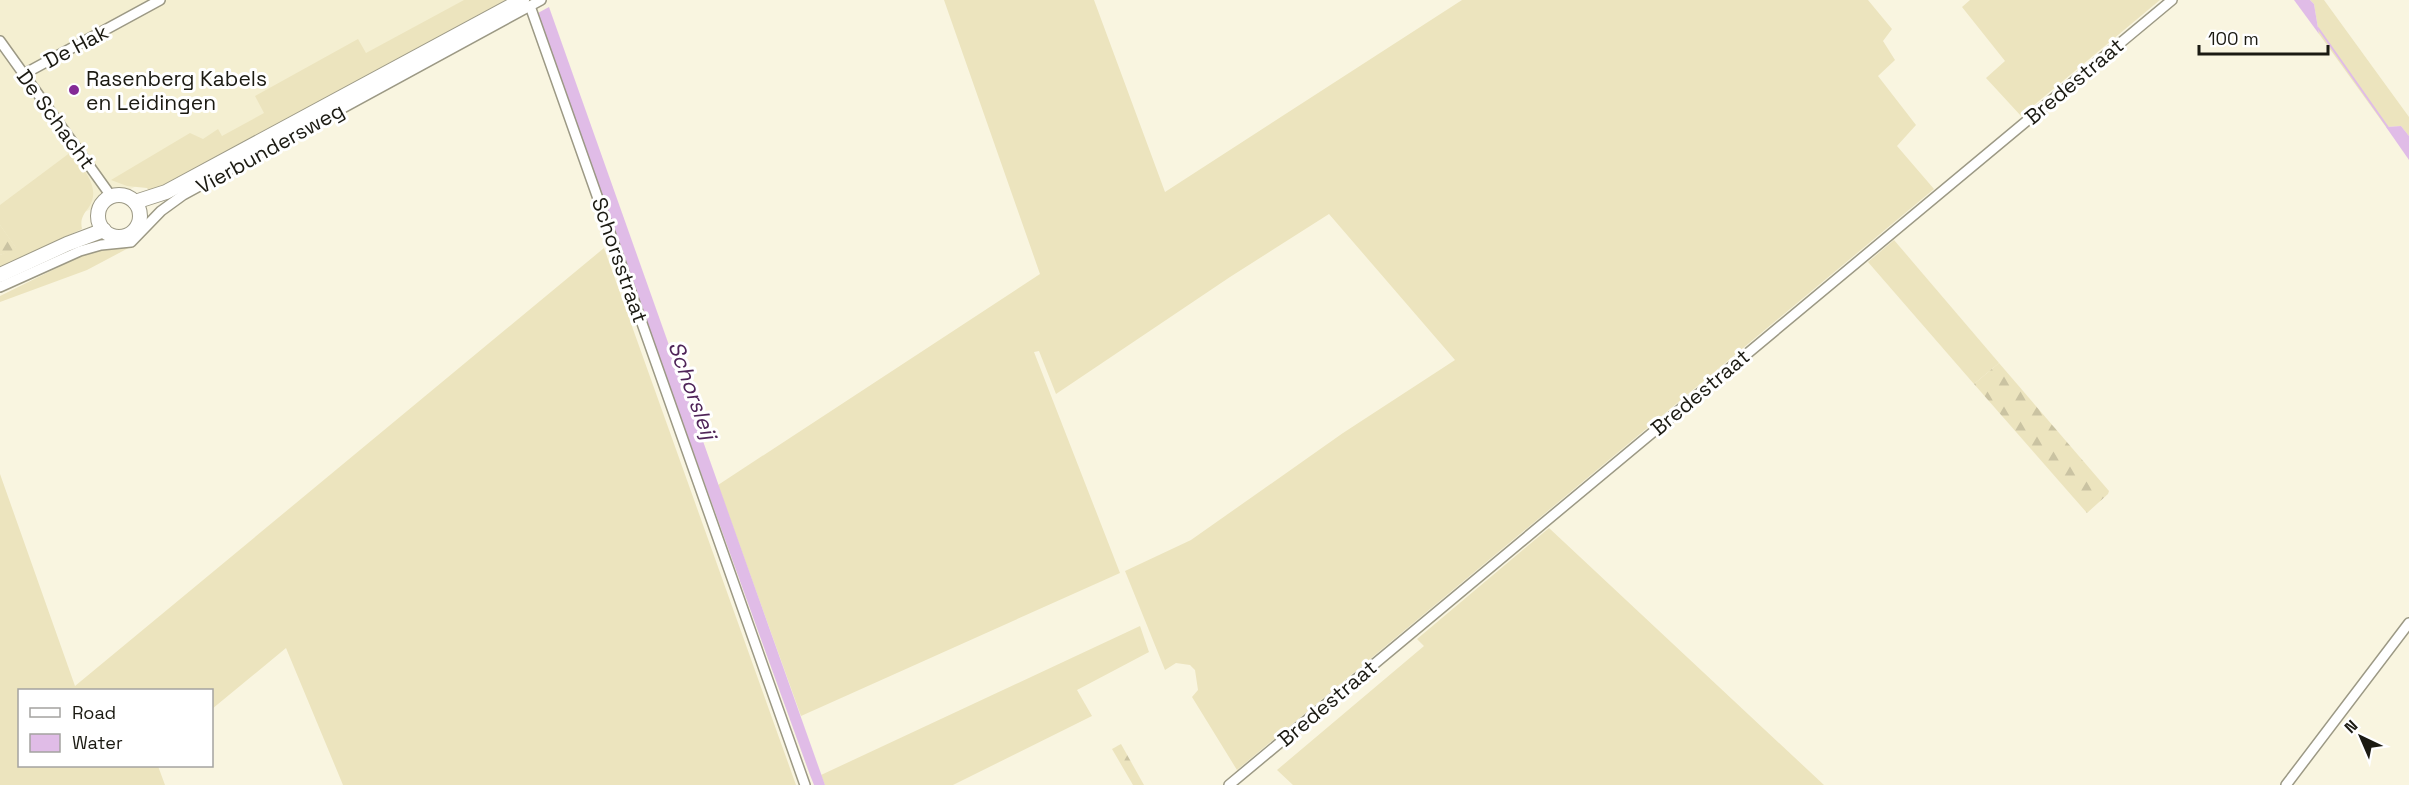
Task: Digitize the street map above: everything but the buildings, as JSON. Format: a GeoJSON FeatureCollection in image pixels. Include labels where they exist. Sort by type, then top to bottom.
{"type":"FeatureCollection","features":[{"type":"Feature","properties":{"kind":"main road","name":"Vierbundersweg"},"geometry":{"type":"LineString","coordinates":[[137,208],[318,115],[526,3]]}},
{"type":"Feature","properties":{"kind":"main road"},"geometry":{"type":"LineString","coordinates":[[124,195],[137,208],[139,220],[131,232],[117,236],[101,225],[100,206],[111,196],[124,195]]}},
{"type":"Feature","properties":{"kind":"main road"},"geometry":{"type":"LineString","coordinates":[[0,275],[67,244],[101,225]]}},
{"type":"Feature","properties":{"kind":"street","name":"De Hak"},"geometry":{"type":"LineString","coordinates":[[24,74],[160,0]]}},
{"type":"Feature","properties":{"kind":"street","name":"Vierbundersweg"},"geometry":{"type":"LineString","coordinates":[[526,3],[541,0]]}},
{"type":"Feature","properties":{"kind":"street","name":"Bredestraat"},"geometry":{"type":"LineString","coordinates":[[1229,785],[2172,0]]}},
{"type":"Feature","properties":{"kind":"street","name":"Schorsstraat"},"geometry":{"type":"LineString","coordinates":[[526,3],[805,785]]}},
{"type":"Feature","properties":{"kind":"street","name":"De Schacht"},"geometry":{"type":"LineString","coordinates":[[0,41],[111,196]]}},
{"type":"Feature","properties":{"kind":"street","name":"Vierbundersweg"},"geometry":{"type":"LineString","coordinates":[[0,287],[80,251],[101,245],[131,242],[161,211],[183,195],[318,115]]}},
{"type":"Feature","properties":{"kind":"street"},"geometry":{"type":"LineString","coordinates":[[2286,785],[2409,623]]}},
{"type":"Feature","properties":{"kind":"shaded area"},"geometry":{"type":"Polygon","coordinates":[[[0,0],[503,0],[89,210],[0,251],[0,0]]]}},
{"type":"Feature","properties":{"kind":"green space"},"geometry":{"type":"Polygon","coordinates":[[[464,0],[506,0],[150,192],[147,188],[127,186],[111,180],[190,133],[203,139],[218,129],[222,136],[264,113],[255,96],[358,39],[366,53],[464,0]]]}},
{"type":"Feature","properties":{"kind":"green space"},"geometry":{"type":"Polygon","coordinates":[[[944,0],[1094,0],[1165,192],[1462,0],[1868,0],[1892,29],[1883,41],[1895,60],[1878,76],[1916,125],[1897,146],[1934,189],[1237,770],[1192,697],[1198,690],[1195,670],[1190,665],[1176,663],[1165,670],[1125,571],[1191,540],[1343,433],[1455,360],[1329,214],[1230,277],[1056,394],[1039,351],[1034,352],[1120,573],[801,716],[718,485],[1040,274],[944,0]]]}},
{"type":"Feature","properties":{"kind":"green space"},"geometry":{"type":"Polygon","coordinates":[[[1970,0],[2160,0],[2021,116],[1986,78],[2005,61],[1962,7],[1970,0]]]}},
{"type":"Feature","properties":{"kind":"green space"},"geometry":{"type":"Polygon","coordinates":[[[2310,0],[2324,0],[2409,117],[2409,136],[2401,126],[2386,127],[2319,34],[2314,4],[2310,0]]]}},
{"type":"Feature","properties":{"kind":"green space"},"geometry":{"type":"Polygon","coordinates":[[[71,152],[89,178],[93,192],[92,200],[81,222],[82,229],[0,267],[0,255],[16,248],[0,225],[0,205],[71,152]]]}},
{"type":"Feature","properties":{"kind":"green space"},"geometry":{"type":"Polygon","coordinates":[[[0,225],[17,249],[0,255],[0,225]]]}},
{"type":"Feature","properties":{"kind":"green space"},"geometry":{"type":"Polygon","coordinates":[[[1894,240],[1999,363],[1974,384],[1868,262],[1894,240]]]}},
{"type":"Feature","properties":{"kind":"green space"},"geometry":{"type":"Polygon","coordinates":[[[136,244],[87,270],[0,302],[0,296],[85,254],[105,247],[127,247],[136,244]]]}},
{"type":"Feature","properties":{"kind":"green space"},"geometry":{"type":"Polygon","coordinates":[[[604,248],[796,785],[343,785],[286,648],[213,708],[213,689],[18,689],[18,767],[158,767],[165,785],[0,785],[0,474],[75,686],[604,248]]]}},
{"type":"Feature","properties":{"kind":"green space"},"geometry":{"type":"Polygon","coordinates":[[[1999,363],[2109,491],[2087,513],[1974,384],[1999,363]]]}},
{"type":"Feature","properties":{"kind":"green space"},"geometry":{"type":"Polygon","coordinates":[[[1549,528],[1824,785],[1293,785],[1277,770],[1424,646],[1417,639],[1549,528]]]}},
{"type":"Feature","properties":{"kind":"green space"},"geometry":{"type":"Polygon","coordinates":[[[1140,626],[1149,652],[1077,690],[1092,716],[953,785],[825,785],[821,775],[1140,626]]]}},
{"type":"Feature","properties":{"kind":"green space"},"geometry":{"type":"Polygon","coordinates":[[[1121,744],[1144,785],[1133,785],[1112,749],[1121,744]]]}},
{"type":"Feature","properties":{"kind":"water"},"geometry":{"type":"Polygon","coordinates":[[[2294,0],[2310,0],[2314,4],[2319,34],[2294,0]]]}},
{"type":"Feature","properties":{"kind":"water"},"geometry":{"type":"Polygon","coordinates":[[[549,7],[825,785],[814,785],[810,775],[588,160],[538,13],[549,7]]]}},
{"type":"Feature","properties":{"kind":"water"},"geometry":{"type":"Polygon","coordinates":[[[2401,126],[2409,136],[2409,160],[2386,127],[2401,126]]]}},
{"type":"Feature","properties":{"kind":"waterway"},"geometry":{"type":"LineString","coordinates":[[2318,28],[2389,129]]}},
{"type":"Feature","properties":{"kind":"place","name":"Rasenberg Kabels en Leidingen"},"geometry":{"type":"Point","coordinates":[74,90]}},
{"type":"Feature","properties":{"kind":"water label","name":"Schorsleij"},"geometry":{"type":"Point","coordinates":[693,390]}}]}
